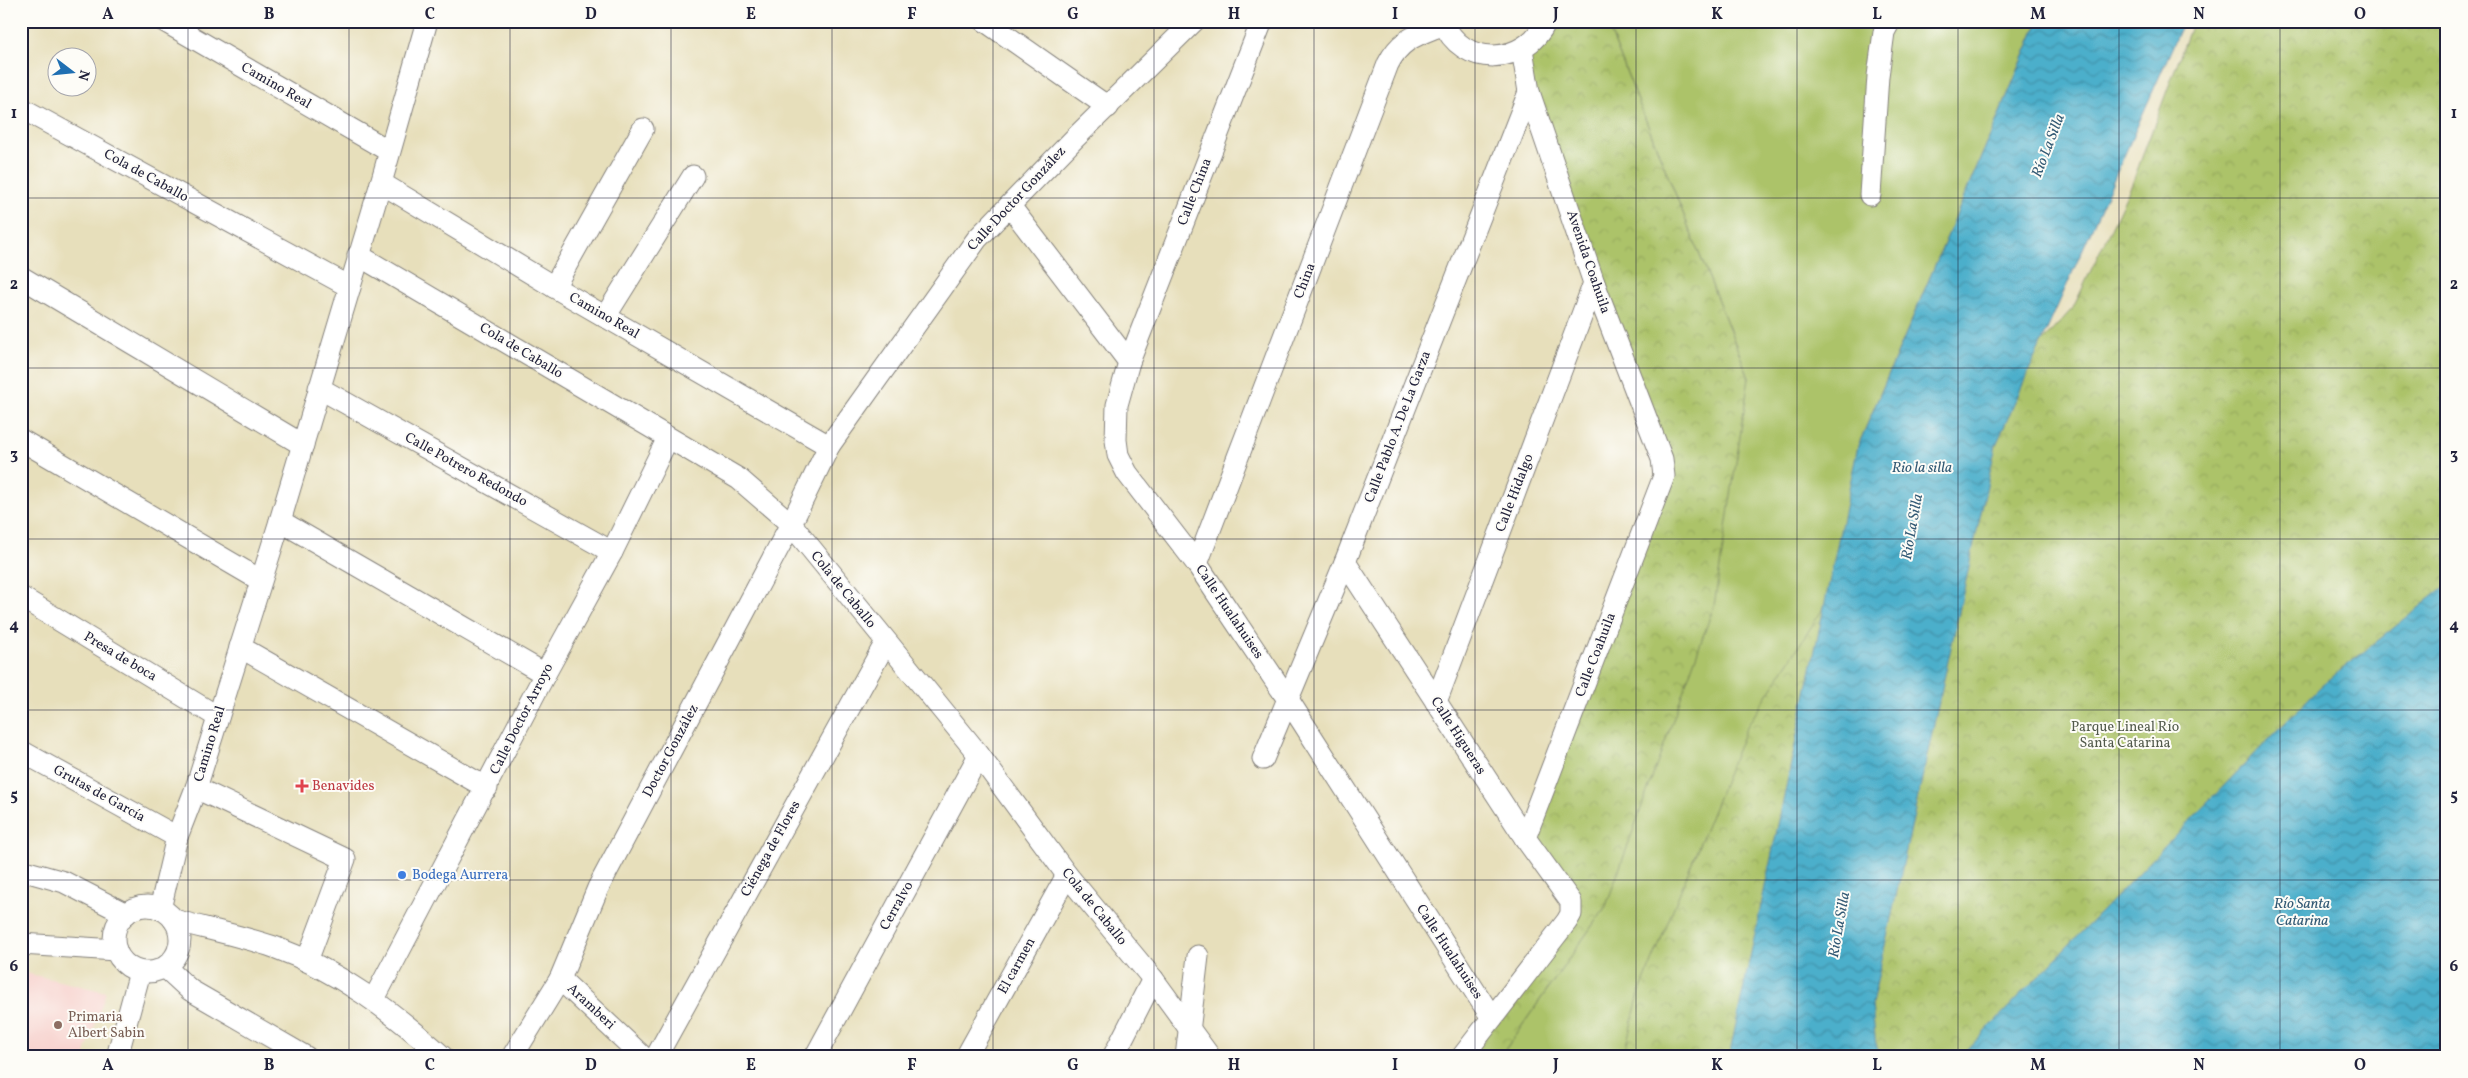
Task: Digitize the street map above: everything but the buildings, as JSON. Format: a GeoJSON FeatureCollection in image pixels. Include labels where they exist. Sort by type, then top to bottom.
{"type":"FeatureCollection","features":[{"type":"Feature","properties":{"kind":"street","name":"Camino Real"},"geometry":{"type":"LineString","coordinates":[[164,21],[389,151]]}},
{"type":"Feature","properties":{"kind":"street","name":"Camino Real"},"geometry":{"type":"LineString","coordinates":[[167,915],[177,837],[196,788],[280,521],[381,183],[427,21]]}},
{"type":"Feature","properties":{"kind":"street"},"geometry":{"type":"LineString","coordinates":[[985,21],[1010,31],[1108,107]]}},
{"type":"Feature","properties":{"kind":"street","name":"Calle Doctor González"},"geometry":{"type":"LineString","coordinates":[[829,446],[976,239],[1076,136],[1108,107],[1171,30],[1194,21]]}},
{"type":"Feature","properties":{"kind":"street","name":"Calle China"},"geometry":{"type":"LineString","coordinates":[[1129,362],[1262,21]]}},
{"type":"Feature","properties":{"kind":"street"},"geometry":{"type":"LineString","coordinates":[[1443,23],[1455,41],[1472,52],[1498,56],[1522,50],[1537,36],[1546,21]]}},
{"type":"Feature","properties":{"kind":"street"},"geometry":{"type":"LineString","coordinates":[[1870,195],[1878,76],[1884,32],[1890,21]]}},
{"type":"Feature","properties":{"kind":"street","name":"China"},"geometry":{"type":"LineString","coordinates":[[1197,564],[1388,64],[1394,52],[1406,40],[1443,23]]}},
{"type":"Feature","properties":{"kind":"street","name":"Avenida Coahuila"},"geometry":{"type":"LineString","coordinates":[[1522,50],[1529,92],[1594,283],[1664,471]]}},
{"type":"Feature","properties":{"kind":"street","name":"Calle Pablo A. De La Garza"},"geometry":{"type":"LineString","coordinates":[[1263,759],[1345,562],[1529,92]]}},
{"type":"Feature","properties":{"kind":"street","name":"Cola de Caballo"},"geometry":{"type":"LineString","coordinates":[[21,108],[350,287]]}},
{"type":"Feature","properties":{"kind":"street"},"geometry":{"type":"LineString","coordinates":[[554,287],[643,129]]}},
{"type":"Feature","properties":{"kind":"street"},"geometry":{"type":"LineString","coordinates":[[605,316],[693,176]]}},
{"type":"Feature","properties":{"kind":"street","name":"Camino Real"},"geometry":{"type":"LineString","coordinates":[[381,183],[554,287],[829,446]]}},
{"type":"Feature","properties":{"kind":"street"},"geometry":{"type":"LineString","coordinates":[[1010,206],[1129,362]]}},
{"type":"Feature","properties":{"kind":"street","name":"Cola de Caballo"},"geometry":{"type":"LineString","coordinates":[[358,255],[739,479],[791,524],[980,755],[1067,876],[1153,979],[1210,1057]]}},
{"type":"Feature","properties":{"kind":"street"},"geometry":{"type":"LineString","coordinates":[[21,276],[303,445]]}},
{"type":"Feature","properties":{"kind":"street","name":"Calle Hidalgo"},"geometry":{"type":"LineString","coordinates":[[1436,702],[1594,283]]}},
{"type":"Feature","properties":{"kind":"street","name":"Calle Hualahuises"},"geometry":{"type":"LineString","coordinates":[[1129,362],[1117,404],[1116,440],[1118,455],[1126,473],[1197,564],[1289,700],[1492,1018]]}},
{"type":"Feature","properties":{"kind":"street","name":"Calle Potrero Redondo"},"geometry":{"type":"LineString","coordinates":[[319,388],[612,552]]}},
{"type":"Feature","properties":{"kind":"street","name":"Calle Doctor Arroyo"},"geometry":{"type":"LineString","coordinates":[[374,999],[487,788],[545,674],[612,552],[668,438]]}},
{"type":"Feature","properties":{"kind":"street"},"geometry":{"type":"LineString","coordinates":[[21,440],[260,580]]}},
{"type":"Feature","properties":{"kind":"street","name":"Doctor González"},"geometry":{"type":"LineString","coordinates":[[512,1057],[560,979],[598,888],[791,524],[829,446]]}},
{"type":"Feature","properties":{"kind":"street","name":"Calle Coahuila"},"geometry":{"type":"LineString","coordinates":[[1525,838],[1664,482],[1664,471]]}},
{"type":"Feature","properties":{"kind":"street"},"geometry":{"type":"LineString","coordinates":[[280,521],[545,674]]}},
{"type":"Feature","properties":{"kind":"street","name":"Calle Higueras"},"geometry":{"type":"LineString","coordinates":[[1345,562],[1525,838],[1569,898],[1572,909],[1567,921],[1492,1018]]}},
{"type":"Feature","properties":{"kind":"street","name":"Presa de boca"},"geometry":{"type":"LineString","coordinates":[[21,597],[218,717]]}},
{"type":"Feature","properties":{"kind":"street","name":"Ciénega de Flores"},"geometry":{"type":"LineString","coordinates":[[656,1057],[886,642]]}},
{"type":"Feature","properties":{"kind":"street"},"geometry":{"type":"LineString","coordinates":[[240,647],[487,788]]}},
{"type":"Feature","properties":{"kind":"street","name":"Grutas de García"},"geometry":{"type":"LineString","coordinates":[[21,751],[177,837]]}},
{"type":"Feature","properties":{"kind":"street","name":"Cerralvo"},"geometry":{"type":"LineString","coordinates":[[815,1057],[980,755]]}},
{"type":"Feature","properties":{"kind":"street"},"geometry":{"type":"LineString","coordinates":[[196,788],[345,860],[307,962]]}},
{"type":"Feature","properties":{"kind":"street"},"geometry":{"type":"LineString","coordinates":[[21,870],[64,882],[126,914]]}},
{"type":"Feature","properties":{"kind":"street","name":"El carmen"},"geometry":{"type":"LineString","coordinates":[[966,1057],[1067,876]]}},
{"type":"Feature","properties":{"kind":"street"},"geometry":{"type":"LineString","coordinates":[[167,915],[179,935],[178,950],[165,967],[148,972],[140,972],[125,964],[116,950],[115,932],[118,923],[126,914],[141,907],[273,947],[307,962],[374,999],[443,1057]]}},
{"type":"Feature","properties":{"kind":"street"},"geometry":{"type":"LineString","coordinates":[[21,944],[116,950]]}},
{"type":"Feature","properties":{"kind":"street"},"geometry":{"type":"LineString","coordinates":[[1186,1057],[1198,956]]}},
{"type":"Feature","properties":{"kind":"street"},"geometry":{"type":"LineString","coordinates":[[165,967],[190,990],[306,1057]]}},
{"type":"Feature","properties":{"kind":"street"},"geometry":{"type":"LineString","coordinates":[[117,1057],[140,972]]}},
{"type":"Feature","properties":{"kind":"street","name":"Aramberi"},"geometry":{"type":"LineString","coordinates":[[560,979],[643,1057]]}},
{"type":"Feature","properties":{"kind":"street"},"geometry":{"type":"LineString","coordinates":[[1113,1057],[1153,979]]}},
{"type":"Feature","properties":{"kind":"street"},"geometry":{"type":"LineString","coordinates":[[1462,1057],[1492,1018]]}},
{"type":"Feature","properties":{"kind":"shaded area","name":"Primaria Albert Sabin"},"geometry":{"type":"Polygon","coordinates":[[[21,972],[106,992],[84,1057],[21,1057],[21,972]]]}},
{"type":"Feature","properties":{"kind":"green space"},"geometry":{"type":"Polygon","coordinates":[[[1546,21],[1606,21],[1749,378],[1714,606],[1606,906],[1500,1057],[1462,1057],[1571,914],[1525,838],[1664,482],[1522,49],[1546,21]]]}},
{"type":"Feature","properties":{"kind":"green space"},"geometry":{"type":"Polygon","coordinates":[[[1606,21],[2039,21],[1858,446],[1767,1057],[1500,1057],[1606,906],[1749,378],[1606,21]]]}},
{"type":"Feature","properties":{"kind":"green space","name":"Parque Lineal Río Santa Catarina"},"geometry":{"type":"Polygon","coordinates":[[[2193,21],[2447,21],[2447,1057],[1623,1057],[1639,994],[1746,728],[1884,514],[2073,308],[2132,184],[2193,21]]]}},
{"type":"Feature","properties":{"kind":"water","name":"Rio la silla"},"geometry":{"type":"Polygon","coordinates":[[[2039,21],[2184,21],[1996,445],[1872,1004],[1876,1048],[1883,1057],[1729,1057],[1858,446],[2039,21]]]}},
{"type":"Feature","properties":{"kind":"water","name":"Río Santa Catarina"},"geometry":{"type":"Polygon","coordinates":[[[2447,585],[2447,1056],[1960,1057],[2320,687],[2447,585]]]}},
{"type":"Feature","properties":{"kind":"place","name":"Benavides"},"geometry":{"type":"Point","coordinates":[302,786]}},
{"type":"Feature","properties":{"kind":"place","name":"Bodega Aurrera"},"geometry":{"type":"Point","coordinates":[402,875]}},
{"type":"Feature","properties":{"kind":"place","name":"Primaria Albert Sabin"},"geometry":{"type":"Point","coordinates":[58,1025]}},
{"type":"Feature","properties":{"kind":"water label","name":"Río La Silla"},"geometry":{"type":"Point","coordinates":[2049,146]}},
{"type":"Feature","properties":{"kind":"water label","name":"Río La Silla"},"geometry":{"type":"Point","coordinates":[1913,527]}},
{"type":"Feature","properties":{"kind":"water label","name":"Río La Silla"},"geometry":{"type":"Point","coordinates":[1840,925]}}]}
